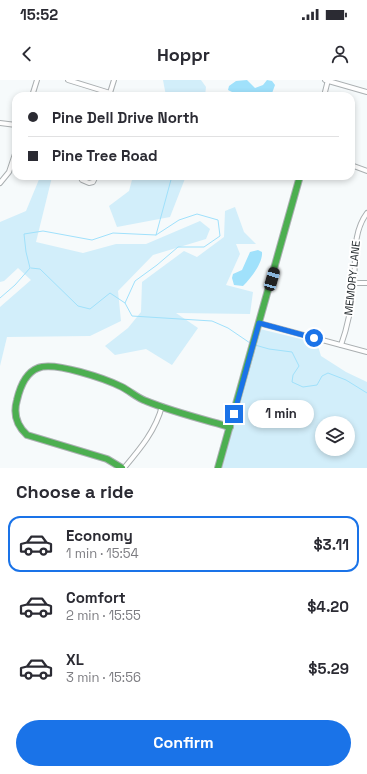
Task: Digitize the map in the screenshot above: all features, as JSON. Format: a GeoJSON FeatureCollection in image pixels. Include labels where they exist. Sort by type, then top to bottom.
{"type":"FeatureCollection","features":[{"type":"Feature","properties":{"kind":"street"},"geometry":{"type":"LineString","coordinates":[[33,92],[37,80]]}},
{"type":"Feature","properties":{"kind":"street"},"geometry":{"type":"LineString","coordinates":[[68,80],[101,92]]}},
{"type":"Feature","properties":{"kind":"street"},"geometry":{"type":"LineString","coordinates":[[110,92],[114,80]]}},
{"type":"Feature","properties":{"kind":"street"},"geometry":{"type":"LineString","coordinates":[[325,92],[327,80],[367,92]]}},
{"type":"Feature","properties":{"kind":"street"},"geometry":{"type":"LineString","coordinates":[[0,123],[12,124]]}},
{"type":"Feature","properties":{"kind":"street"},"geometry":{"type":"LineString","coordinates":[[0,183],[9,172],[12,163]]}},
{"type":"Feature","properties":{"kind":"street"},"geometry":{"type":"LineString","coordinates":[[355,166],[367,171]]}},
{"type":"Feature","properties":{"kind":"street"},"geometry":{"type":"LineString","coordinates":[[82,180],[89,183],[93,182],[94,180]]}},
{"type":"Feature","properties":{"kind":"street"},"geometry":{"type":"LineString","coordinates":[[218,468],[299,180]]}},
{"type":"Feature","properties":{"kind":"street","name":"MEMORY LANE"},"geometry":{"type":"LineString","coordinates":[[341,345],[348,321],[354,283],[357,234],[363,218],[367,213]]}},
{"type":"Feature","properties":{"kind":"street"},"geometry":{"type":"LineString","coordinates":[[354,283],[367,283]]}},
{"type":"Feature","properties":{"kind":"street"},"geometry":{"type":"LineString","coordinates":[[259,323],[367,352]]}},
{"type":"Feature","properties":{"kind":"street"},"geometry":{"type":"LineString","coordinates":[[162,406],[156,425],[136,454],[123,468],[107,459],[27,435],[16,420],[15,408],[25,376],[34,369],[43,366],[60,367],[121,387],[148,402],[162,406],[230,427]]}},
{"type":"Feature","properties":{"kind":"shaded area"},"geometry":{"type":"Polygon","coordinates":[[[163,80],[201,80],[206,87],[205,92],[165,92],[163,80]]]}},
{"type":"Feature","properties":{"kind":"shaded area"},"geometry":{"type":"Polygon","coordinates":[[[39,180],[51,180],[36,242],[83,253],[116,244],[146,244],[200,221],[210,229],[206,239],[153,255],[118,291],[121,321],[90,336],[7,337],[0,366],[0,307],[31,280],[18,268],[4,281],[0,282],[0,222],[26,211],[39,180]]]}},
{"type":"Feature","properties":{"kind":"shaded area"},"geometry":{"type":"Polygon","coordinates":[[[132,180],[184,180],[170,217],[117,227],[109,206],[129,191],[132,180]]]}},
{"type":"Feature","properties":{"kind":"shaded area"},"geometry":{"type":"Polygon","coordinates":[[[235,207],[244,232],[256,244],[236,244],[240,254],[226,285],[253,292],[250,314],[176,313],[198,328],[172,365],[146,349],[115,355],[105,346],[128,328],[141,312],[142,282],[184,251],[197,257],[224,237],[225,211],[235,207]]]}},
{"type":"Feature","properties":{"kind":"shaded area"},"geometry":{"type":"Polygon","coordinates":[[[260,329],[317,343],[321,356],[346,372],[367,382],[367,468],[222,468],[260,329]]]}},
{"type":"Feature","properties":{"kind":"water"},"geometry":{"type":"Polygon","coordinates":[[[247,80],[255,88],[263,85],[267,80],[272,81],[275,85],[272,92],[232,92],[228,90],[229,86],[236,81],[247,80]]]}},
{"type":"Feature","properties":{"kind":"water"},"geometry":{"type":"Polygon","coordinates":[[[258,250],[262,252],[261,261],[253,275],[243,286],[234,285],[232,278],[233,274],[242,270],[250,252],[258,250]]]}},
{"type":"Feature","properties":{"kind":"waterway"},"geometry":{"type":"LineString","coordinates":[[156,235],[171,180]]}},
{"type":"Feature","properties":{"kind":"waterway"},"geometry":{"type":"LineString","coordinates":[[0,298],[15,285],[30,268],[24,234],[43,231],[92,240],[113,233],[156,235],[179,220],[197,214],[218,220],[220,236],[204,247],[178,247],[135,281],[125,303],[132,316],[212,321],[228,328],[250,343]]}},
{"type":"Feature","properties":{"kind":"waterway"},"geometry":{"type":"LineString","coordinates":[[31,268],[40,269],[78,306],[90,309],[110,293],[125,303]]}},
{"type":"Feature","properties":{"kind":"waterway"},"geometry":{"type":"LineString","coordinates":[[255,345],[269,349],[292,352],[299,366],[293,375],[292,382],[303,387],[317,385],[322,376],[328,373],[346,380],[367,393]]}},
{"type":"Feature","properties":{"kind":"traffic: fast"},"geometry":{"type":"LineString","coordinates":[[218,468],[299,180]]}},
{"type":"Feature","properties":{"kind":"traffic: fast"},"geometry":{"type":"LineString","coordinates":[[122,468],[107,459],[27,435],[23,431],[16,419],[15,410],[22,385],[26,377],[33,370],[46,366],[80,372],[114,384],[156,405],[230,427]]}},
{"type":"Feature","properties":{"kind":"route"},"geometry":{"type":"LineString","coordinates":[[234,414],[259,323],[314,338]]}}]}
